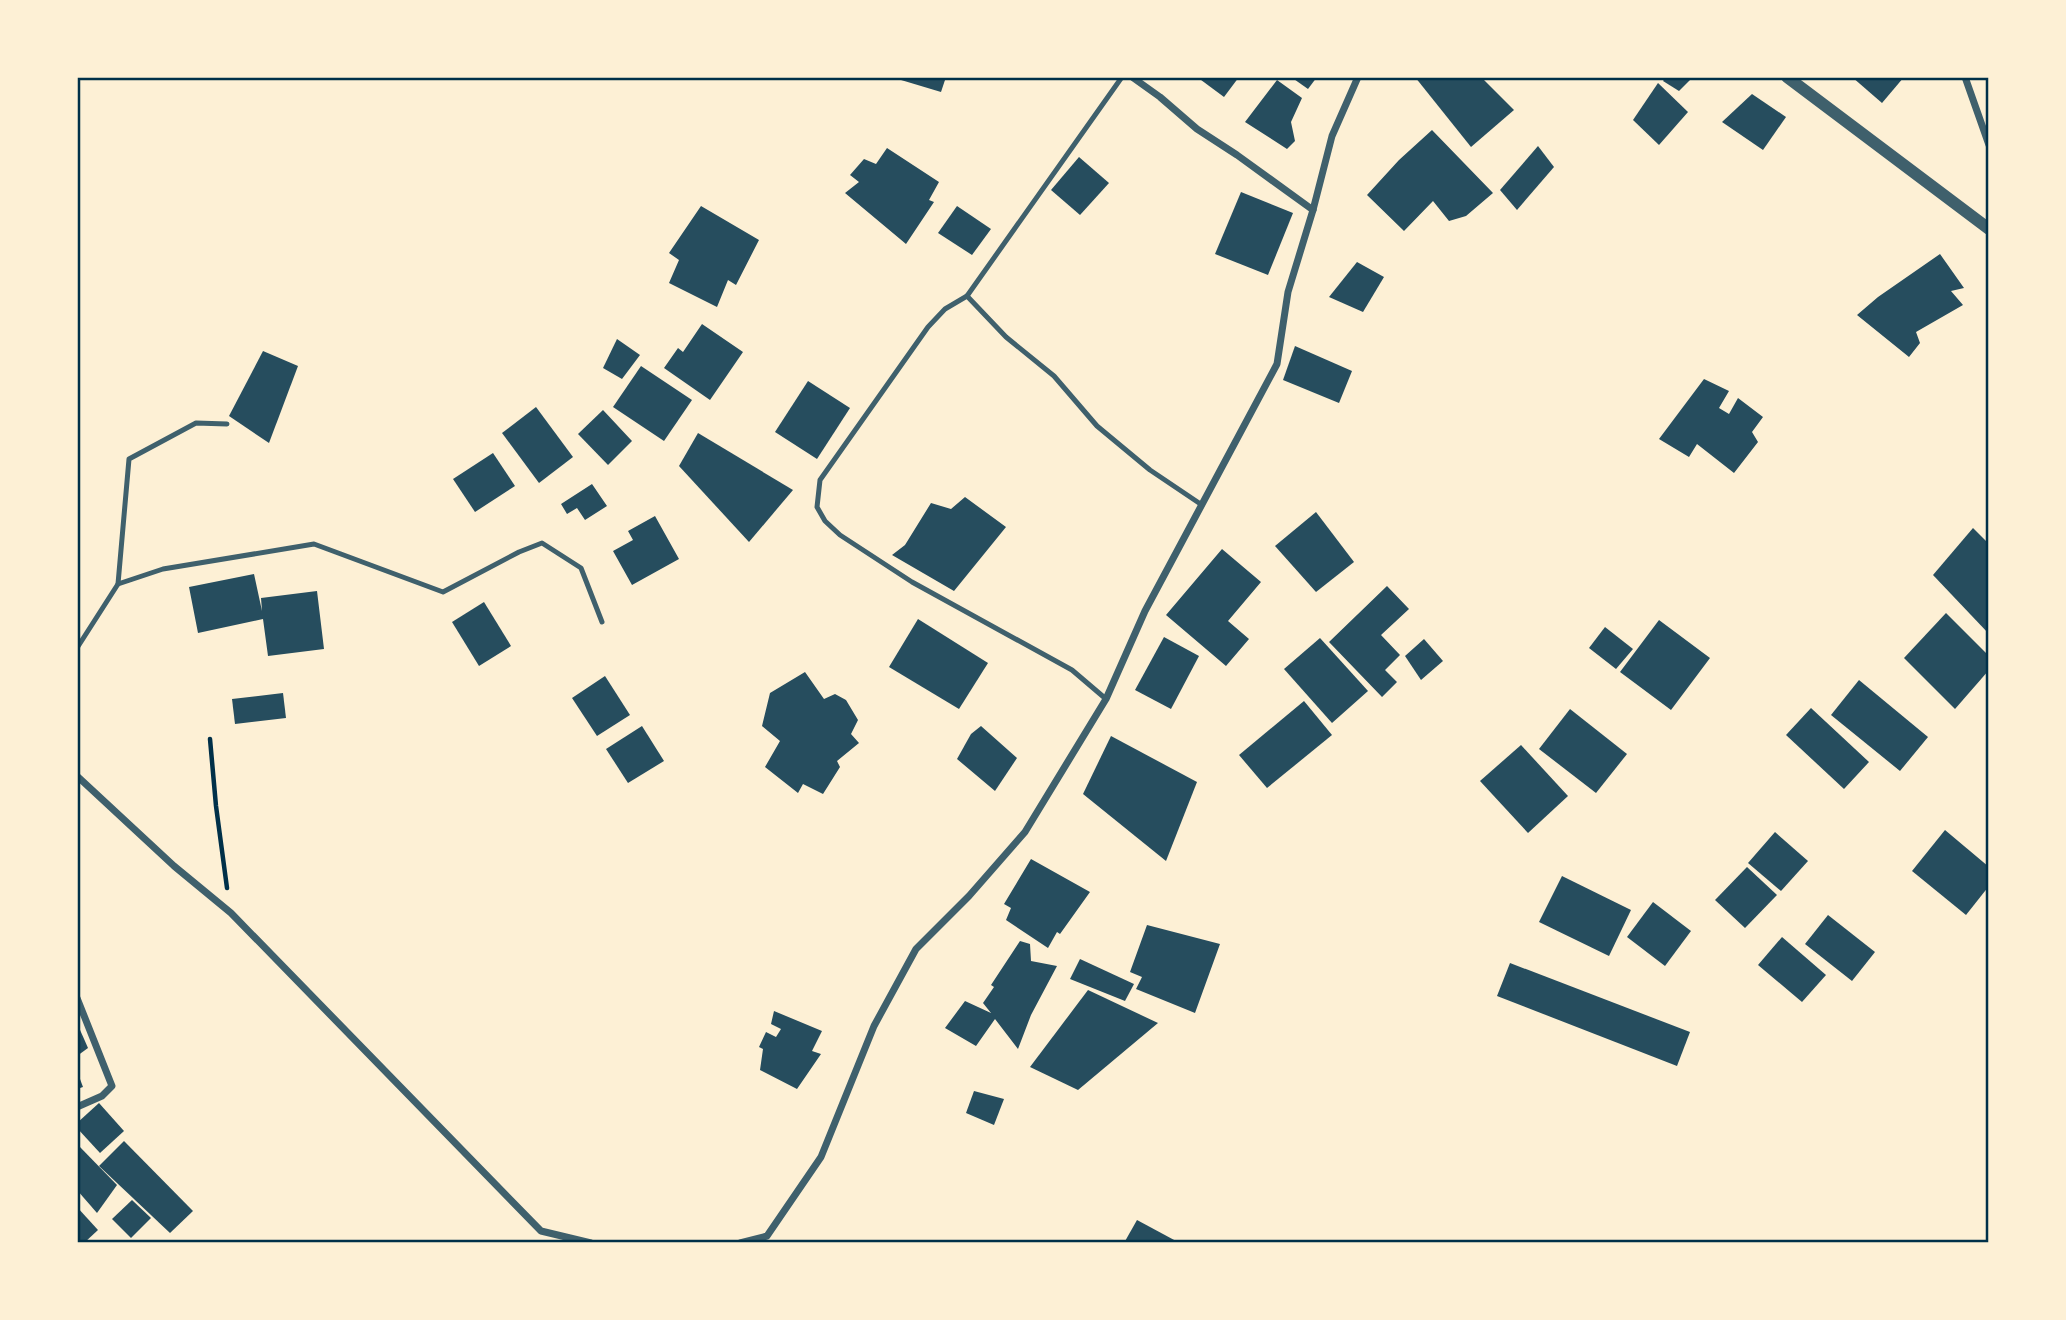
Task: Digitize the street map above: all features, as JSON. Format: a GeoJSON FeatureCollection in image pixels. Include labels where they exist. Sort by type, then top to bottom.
{"type":"FeatureCollection","features":[{"type":"Feature","properties":{"kind":"street"},"geometry":{"type":"LineString","coordinates":[[1132,77],[1197,129],[1313,210]]}},
{"type":"Feature","properties":{"kind":"street"},"geometry":{"type":"LineString","coordinates":[[740,1243],[767,1237],[821,1157],[874,1026],[916,949],[1025,832],[1106,699],[1145,611],[1277,364],[1288,292],[1332,136],[1358,77]]}},
{"type":"Feature","properties":{"kind":"street"},"geometry":{"type":"LineString","coordinates":[[1787,77],[1989,229]]}},
{"type":"Feature","properties":{"kind":"street"},"geometry":{"type":"LineString","coordinates":[[1965,77],[1989,145]]}},
{"type":"Feature","properties":{"kind":"street"},"geometry":{"type":"LineString","coordinates":[[77,776],[174,866],[231,913],[541,1231],[591,1243]]}},
{"type":"Feature","properties":{"kind":"street"},"geometry":{"type":"LineString","coordinates":[[77,998],[112,1086],[102,1096],[77,1107]]}},
{"type":"Feature","properties":{"kind":"lane"},"geometry":{"type":"LineString","coordinates":[[1106,699],[1072,670],[912,582],[840,535],[825,521],[817,507],[820,480],[897,369],[945,309],[967,296],[1122,77]]}},
{"type":"Feature","properties":{"kind":"lane"},"geometry":{"type":"LineString","coordinates":[[967,296],[1006,337],[1054,376],[1097,426],[1150,470],[1202,505]]}},
{"type":"Feature","properties":{"kind":"lane"},"geometry":{"type":"LineString","coordinates":[[77,648],[118,584],[129,459],[196,423],[227,424]]}},
{"type":"Feature","properties":{"kind":"lane"},"geometry":{"type":"LineString","coordinates":[[118,584],[163,569],[314,544],[443,592],[519,552],[542,543],[581,568],[602,622]]}},
{"type":"Feature","properties":{"kind":"path"},"geometry":{"type":"LineString","coordinates":[[210,739],[217,818],[231,913]]}},
{"type":"Feature","properties":{"kind":"building"},"geometry":{"type":"Polygon","coordinates":[[[891,77],[946,77],[941,92],[891,77]]]}},
{"type":"Feature","properties":{"kind":"building"},"geometry":{"type":"Polygon","coordinates":[[[1197,77],[1239,77],[1224,97],[1197,77]]]}},
{"type":"Feature","properties":{"kind":"building"},"geometry":{"type":"Polygon","coordinates":[[[1291,77],[1317,77],[1308,89],[1291,77]]]}},
{"type":"Feature","properties":{"kind":"building"},"geometry":{"type":"Polygon","coordinates":[[[1415,77],[1481,77],[1514,110],[1471,147],[1415,77]]]}},
{"type":"Feature","properties":{"kind":"building"},"geometry":{"type":"Polygon","coordinates":[[[1666,77],[1693,77],[1679,91],[1663,81],[1666,77]]]}},
{"type":"Feature","properties":{"kind":"building"},"geometry":{"type":"Polygon","coordinates":[[[1852,77],[1904,77],[1882,103],[1852,77]]]}},
{"type":"Feature","properties":{"kind":"building"},"geometry":{"type":"Polygon","coordinates":[[[1277,80],[1302,98],[1291,122],[1295,141],[1287,149],[1245,122],[1277,80]]]}},
{"type":"Feature","properties":{"kind":"building"},"geometry":{"type":"Polygon","coordinates":[[[1658,83],[1688,112],[1659,145],[1633,120],[1658,83]]]}},
{"type":"Feature","properties":{"kind":"building"},"geometry":{"type":"Polygon","coordinates":[[[1752,94],[1786,117],[1763,150],[1722,122],[1752,94]]]}},
{"type":"Feature","properties":{"kind":"building"},"geometry":{"type":"Polygon","coordinates":[[[1432,130],[1493,193],[1466,216],[1449,221],[1433,201],[1404,231],[1367,195],[1399,160],[1432,130]]]}},
{"type":"Feature","properties":{"kind":"building"},"geometry":{"type":"Polygon","coordinates":[[[1538,146],[1554,167],[1517,210],[1500,190],[1538,146]]]}},
{"type":"Feature","properties":{"kind":"building"},"geometry":{"type":"Polygon","coordinates":[[[887,148],[939,182],[929,200],[934,202],[906,244],[845,193],[859,182],[850,175],[864,159],[876,164],[887,148]]]}},
{"type":"Feature","properties":{"kind":"building"},"geometry":{"type":"Polygon","coordinates":[[[1079,157],[1109,183],[1080,215],[1051,190],[1079,157]]]}},
{"type":"Feature","properties":{"kind":"building"},"geometry":{"type":"Polygon","coordinates":[[[1241,192],[1293,213],[1268,275],[1215,254],[1241,192]]]}},
{"type":"Feature","properties":{"kind":"building"},"geometry":{"type":"Polygon","coordinates":[[[701,206],[759,240],[736,285],[728,280],[717,307],[669,283],[679,260],[669,253],[701,206]]]}},
{"type":"Feature","properties":{"kind":"building"},"geometry":{"type":"Polygon","coordinates":[[[957,206],[991,229],[972,255],[938,233],[957,206]]]}},
{"type":"Feature","properties":{"kind":"building"},"geometry":{"type":"Polygon","coordinates":[[[1940,254],[1964,288],[1951,291],[1963,305],[1916,332],[1920,343],[1909,357],[1857,315],[1940,254]]]}},
{"type":"Feature","properties":{"kind":"building"},"geometry":{"type":"Polygon","coordinates":[[[1357,262],[1384,277],[1363,312],[1329,297],[1357,262]]]}},
{"type":"Feature","properties":{"kind":"building"},"geometry":{"type":"Polygon","coordinates":[[[702,324],[743,352],[710,400],[664,368],[678,348],[683,352],[702,324]]]}},
{"type":"Feature","properties":{"kind":"building"},"geometry":{"type":"Polygon","coordinates":[[[617,339],[640,355],[622,379],[603,368],[617,339]]]}},
{"type":"Feature","properties":{"kind":"building"},"geometry":{"type":"Polygon","coordinates":[[[1295,346],[1352,371],[1339,403],[1283,380],[1295,346]]]}},
{"type":"Feature","properties":{"kind":"building"},"geometry":{"type":"Polygon","coordinates":[[[263,351],[298,366],[269,443],[229,416],[263,351]]]}},
{"type":"Feature","properties":{"kind":"building"},"geometry":{"type":"Polygon","coordinates":[[[641,366],[692,400],[664,441],[613,407],[641,366]]]}},
{"type":"Feature","properties":{"kind":"building"},"geometry":{"type":"Polygon","coordinates":[[[1704,379],[1729,391],[1719,408],[1729,414],[1738,398],[1763,417],[1752,432],[1758,442],[1734,473],[1697,444],[1689,457],[1659,439],[1704,379]]]}},
{"type":"Feature","properties":{"kind":"building"},"geometry":{"type":"Polygon","coordinates":[[[808,381],[850,408],[817,459],[775,432],[808,381]]]}},
{"type":"Feature","properties":{"kind":"building"},"geometry":{"type":"Polygon","coordinates":[[[536,407],[573,457],[539,483],[502,433],[536,407]]]}},
{"type":"Feature","properties":{"kind":"building"},"geometry":{"type":"Polygon","coordinates":[[[603,410],[632,441],[608,465],[578,434],[603,410]]]}},
{"type":"Feature","properties":{"kind":"building"},"geometry":{"type":"Polygon","coordinates":[[[698,433],[793,490],[749,542],[679,466],[698,433]]]}},
{"type":"Feature","properties":{"kind":"building"},"geometry":{"type":"Polygon","coordinates":[[[493,453],[515,486],[475,512],[453,479],[493,453]]]}},
{"type":"Feature","properties":{"kind":"building"},"geometry":{"type":"Polygon","coordinates":[[[592,484],[607,506],[585,520],[577,508],[567,514],[561,504],[592,484]]]}},
{"type":"Feature","properties":{"kind":"building"},"geometry":{"type":"Polygon","coordinates":[[[965,497],[1006,527],[954,591],[892,555],[905,545],[931,503],[951,509],[965,497]]]}},
{"type":"Feature","properties":{"kind":"building"},"geometry":{"type":"Polygon","coordinates":[[[1316,512],[1354,562],[1316,592],[1275,546],[1316,512]]]}},
{"type":"Feature","properties":{"kind":"building"},"geometry":{"type":"Polygon","coordinates":[[[655,516],[679,559],[632,585],[613,551],[633,540],[628,531],[655,516]]]}},
{"type":"Feature","properties":{"kind":"building"},"geometry":{"type":"Polygon","coordinates":[[[1973,528],[1989,544],[1989,634],[1933,575],[1973,528]]]}},
{"type":"Feature","properties":{"kind":"building"},"geometry":{"type":"Polygon","coordinates":[[[1222,549],[1261,582],[1228,621],[1249,639],[1226,666],[1166,615],[1222,549]]]}},
{"type":"Feature","properties":{"kind":"building"},"geometry":{"type":"Polygon","coordinates":[[[254,574],[262,611],[261,598],[317,591],[324,649],[268,656],[263,619],[198,633],[189,587],[254,574]]]}},
{"type":"Feature","properties":{"kind":"building"},"geometry":{"type":"Polygon","coordinates":[[[1387,586],[1409,609],[1381,635],[1400,655],[1385,670],[1397,682],[1382,697],[1329,642],[1387,586]]]}},
{"type":"Feature","properties":{"kind":"building"},"geometry":{"type":"Polygon","coordinates":[[[484,602],[511,646],[479,666],[452,622],[484,602]]]}},
{"type":"Feature","properties":{"kind":"building"},"geometry":{"type":"Polygon","coordinates":[[[1946,613],[1989,656],[1989,670],[1955,709],[1904,658],[1946,613]]]}},
{"type":"Feature","properties":{"kind":"building"},"geometry":{"type":"Polygon","coordinates":[[[918,619],[988,663],[959,709],[889,667],[918,619]]]}},
{"type":"Feature","properties":{"kind":"building"},"geometry":{"type":"Polygon","coordinates":[[[1659,620],[1710,658],[1671,710],[1620,672],[1659,620]]]}},
{"type":"Feature","properties":{"kind":"building"},"geometry":{"type":"Polygon","coordinates":[[[1605,627],[1633,649],[1616,669],[1589,648],[1605,627]]]}},
{"type":"Feature","properties":{"kind":"building"},"geometry":{"type":"Polygon","coordinates":[[[1164,637],[1199,656],[1171,709],[1135,690],[1164,637]]]}},
{"type":"Feature","properties":{"kind":"building"},"geometry":{"type":"Polygon","coordinates":[[[1320,638],[1368,691],[1332,723],[1284,669],[1320,638]]]}},
{"type":"Feature","properties":{"kind":"building"},"geometry":{"type":"Polygon","coordinates":[[[1424,639],[1443,661],[1421,680],[1405,656],[1424,639]]]}},
{"type":"Feature","properties":{"kind":"building"},"geometry":{"type":"Polygon","coordinates":[[[805,672],[824,699],[835,694],[846,700],[858,720],[851,734],[859,743],[837,761],[840,767],[823,794],[803,784],[798,793],[765,767],[780,741],[762,726],[770,693],[805,672]]]}},
{"type":"Feature","properties":{"kind":"building"},"geometry":{"type":"Polygon","coordinates":[[[605,676],[630,715],[597,736],[572,698],[605,676]]]}},
{"type":"Feature","properties":{"kind":"building"},"geometry":{"type":"Polygon","coordinates":[[[1859,680],[1928,737],[1900,771],[1831,715],[1859,680]]]}},
{"type":"Feature","properties":{"kind":"building"},"geometry":{"type":"Polygon","coordinates":[[[283,693],[286,718],[235,724],[232,699],[283,693]]]}},
{"type":"Feature","properties":{"kind":"building"},"geometry":{"type":"Polygon","coordinates":[[[1304,701],[1332,735],[1267,788],[1239,755],[1304,701]]]}},
{"type":"Feature","properties":{"kind":"building"},"geometry":{"type":"Polygon","coordinates":[[[1811,708],[1869,762],[1844,789],[1786,735],[1811,708]]]}},
{"type":"Feature","properties":{"kind":"building"},"geometry":{"type":"Polygon","coordinates":[[[1570,709],[1627,754],[1596,793],[1539,749],[1570,709]]]}},
{"type":"Feature","properties":{"kind":"building"},"geometry":{"type":"Polygon","coordinates":[[[642,726],[664,761],[628,783],[606,749],[642,726]]]}},
{"type":"Feature","properties":{"kind":"building"},"geometry":{"type":"Polygon","coordinates":[[[981,726],[1017,758],[995,791],[957,759],[971,734],[981,726]]]}},
{"type":"Feature","properties":{"kind":"building"},"geometry":{"type":"Polygon","coordinates":[[[1111,736],[1197,782],[1166,861],[1083,794],[1111,736]]]}},
{"type":"Feature","properties":{"kind":"building"},"geometry":{"type":"Polygon","coordinates":[[[1521,745],[1568,796],[1528,833],[1480,781],[1521,745]]]}},
{"type":"Feature","properties":{"kind":"building"},"geometry":{"type":"Polygon","coordinates":[[[1945,830],[1989,867],[1989,886],[1966,915],[1912,871],[1945,830]]]}},
{"type":"Feature","properties":{"kind":"building"},"geometry":{"type":"Polygon","coordinates":[[[1775,832],[1808,861],[1781,891],[1748,863],[1775,832]]]}},
{"type":"Feature","properties":{"kind":"building"},"geometry":{"type":"Polygon","coordinates":[[[1031,859],[1090,892],[1060,934],[1057,932],[1048,948],[1006,920],[1011,908],[1004,904],[1031,859]]]}},
{"type":"Feature","properties":{"kind":"building"},"geometry":{"type":"Polygon","coordinates":[[[1747,867],[1777,895],[1745,928],[1715,900],[1747,867]]]}},
{"type":"Feature","properties":{"kind":"building"},"geometry":{"type":"Polygon","coordinates":[[[1562,876],[1631,910],[1609,956],[1539,922],[1562,876]]]}},
{"type":"Feature","properties":{"kind":"building"},"geometry":{"type":"Polygon","coordinates":[[[1653,902],[1691,931],[1665,966],[1627,937],[1653,902]]]}},
{"type":"Feature","properties":{"kind":"building"},"geometry":{"type":"Polygon","coordinates":[[[1828,915],[1875,952],[1852,981],[1805,944],[1828,915]]]}},
{"type":"Feature","properties":{"kind":"building"},"geometry":{"type":"Polygon","coordinates":[[[1147,925],[1220,944],[1195,1013],[1136,989],[1142,977],[1130,972],[1147,925]]]}},
{"type":"Feature","properties":{"kind":"building"},"geometry":{"type":"Polygon","coordinates":[[[1782,937],[1826,975],[1802,1002],[1758,965],[1782,937]]]}},
{"type":"Feature","properties":{"kind":"building"},"geometry":{"type":"Polygon","coordinates":[[[1020,941],[1030,944],[1031,961],[1057,966],[1031,1015],[1018,1049],[995,1019],[976,1046],[945,1028],[965,1001],[991,1013],[983,1003],[994,987],[991,985],[1020,941]]]}},
{"type":"Feature","properties":{"kind":"building"},"geometry":{"type":"Polygon","coordinates":[[[1080,959],[1134,984],[1125,1001],[1070,979],[1080,959]]]}},
{"type":"Feature","properties":{"kind":"building"},"geometry":{"type":"Polygon","coordinates":[[[1510,963],[1690,1032],[1677,1066],[1497,996],[1510,963]]]}},
{"type":"Feature","properties":{"kind":"building"},"geometry":{"type":"Polygon","coordinates":[[[1088,990],[1158,1023],[1078,1090],[1030,1067],[1088,990]]]}},
{"type":"Feature","properties":{"kind":"building"},"geometry":{"type":"Polygon","coordinates":[[[774,1011],[822,1031],[812,1051],[821,1054],[797,1089],[760,1070],[763,1049],[759,1047],[766,1032],[776,1037],[781,1029],[771,1024],[774,1011]]]}},
{"type":"Feature","properties":{"kind":"building"},"geometry":{"type":"Polygon","coordinates":[[[77,1023],[88,1048],[77,1056],[77,1023]]]}},
{"type":"Feature","properties":{"kind":"building"},"geometry":{"type":"Polygon","coordinates":[[[77,1071],[83,1087],[77,1089],[77,1071]]]}},
{"type":"Feature","properties":{"kind":"building"},"geometry":{"type":"Polygon","coordinates":[[[974,1091],[1004,1099],[994,1125],[966,1113],[974,1091]]]}},
{"type":"Feature","properties":{"kind":"building"},"geometry":{"type":"Polygon","coordinates":[[[99,1103],[124,1131],[100,1153],[77,1128],[77,1123],[99,1103]]]}},
{"type":"Feature","properties":{"kind":"building"},"geometry":{"type":"Polygon","coordinates":[[[124,1141],[193,1211],[170,1233],[99,1166],[124,1141]]]}},
{"type":"Feature","properties":{"kind":"building"},"geometry":{"type":"Polygon","coordinates":[[[79,1146],[117,1185],[97,1213],[77,1190],[79,1146]]]}},
{"type":"Feature","properties":{"kind":"building"},"geometry":{"type":"Polygon","coordinates":[[[132,1200],[151,1218],[131,1238],[112,1219],[132,1200]]]}},
{"type":"Feature","properties":{"kind":"building"},"geometry":{"type":"Polygon","coordinates":[[[77,1207],[98,1230],[84,1243],[77,1243],[77,1207]]]}},
{"type":"Feature","properties":{"kind":"building"},"geometry":{"type":"Polygon","coordinates":[[[1137,1220],[1176,1241],[1124,1243],[1137,1220]]]}}]}
